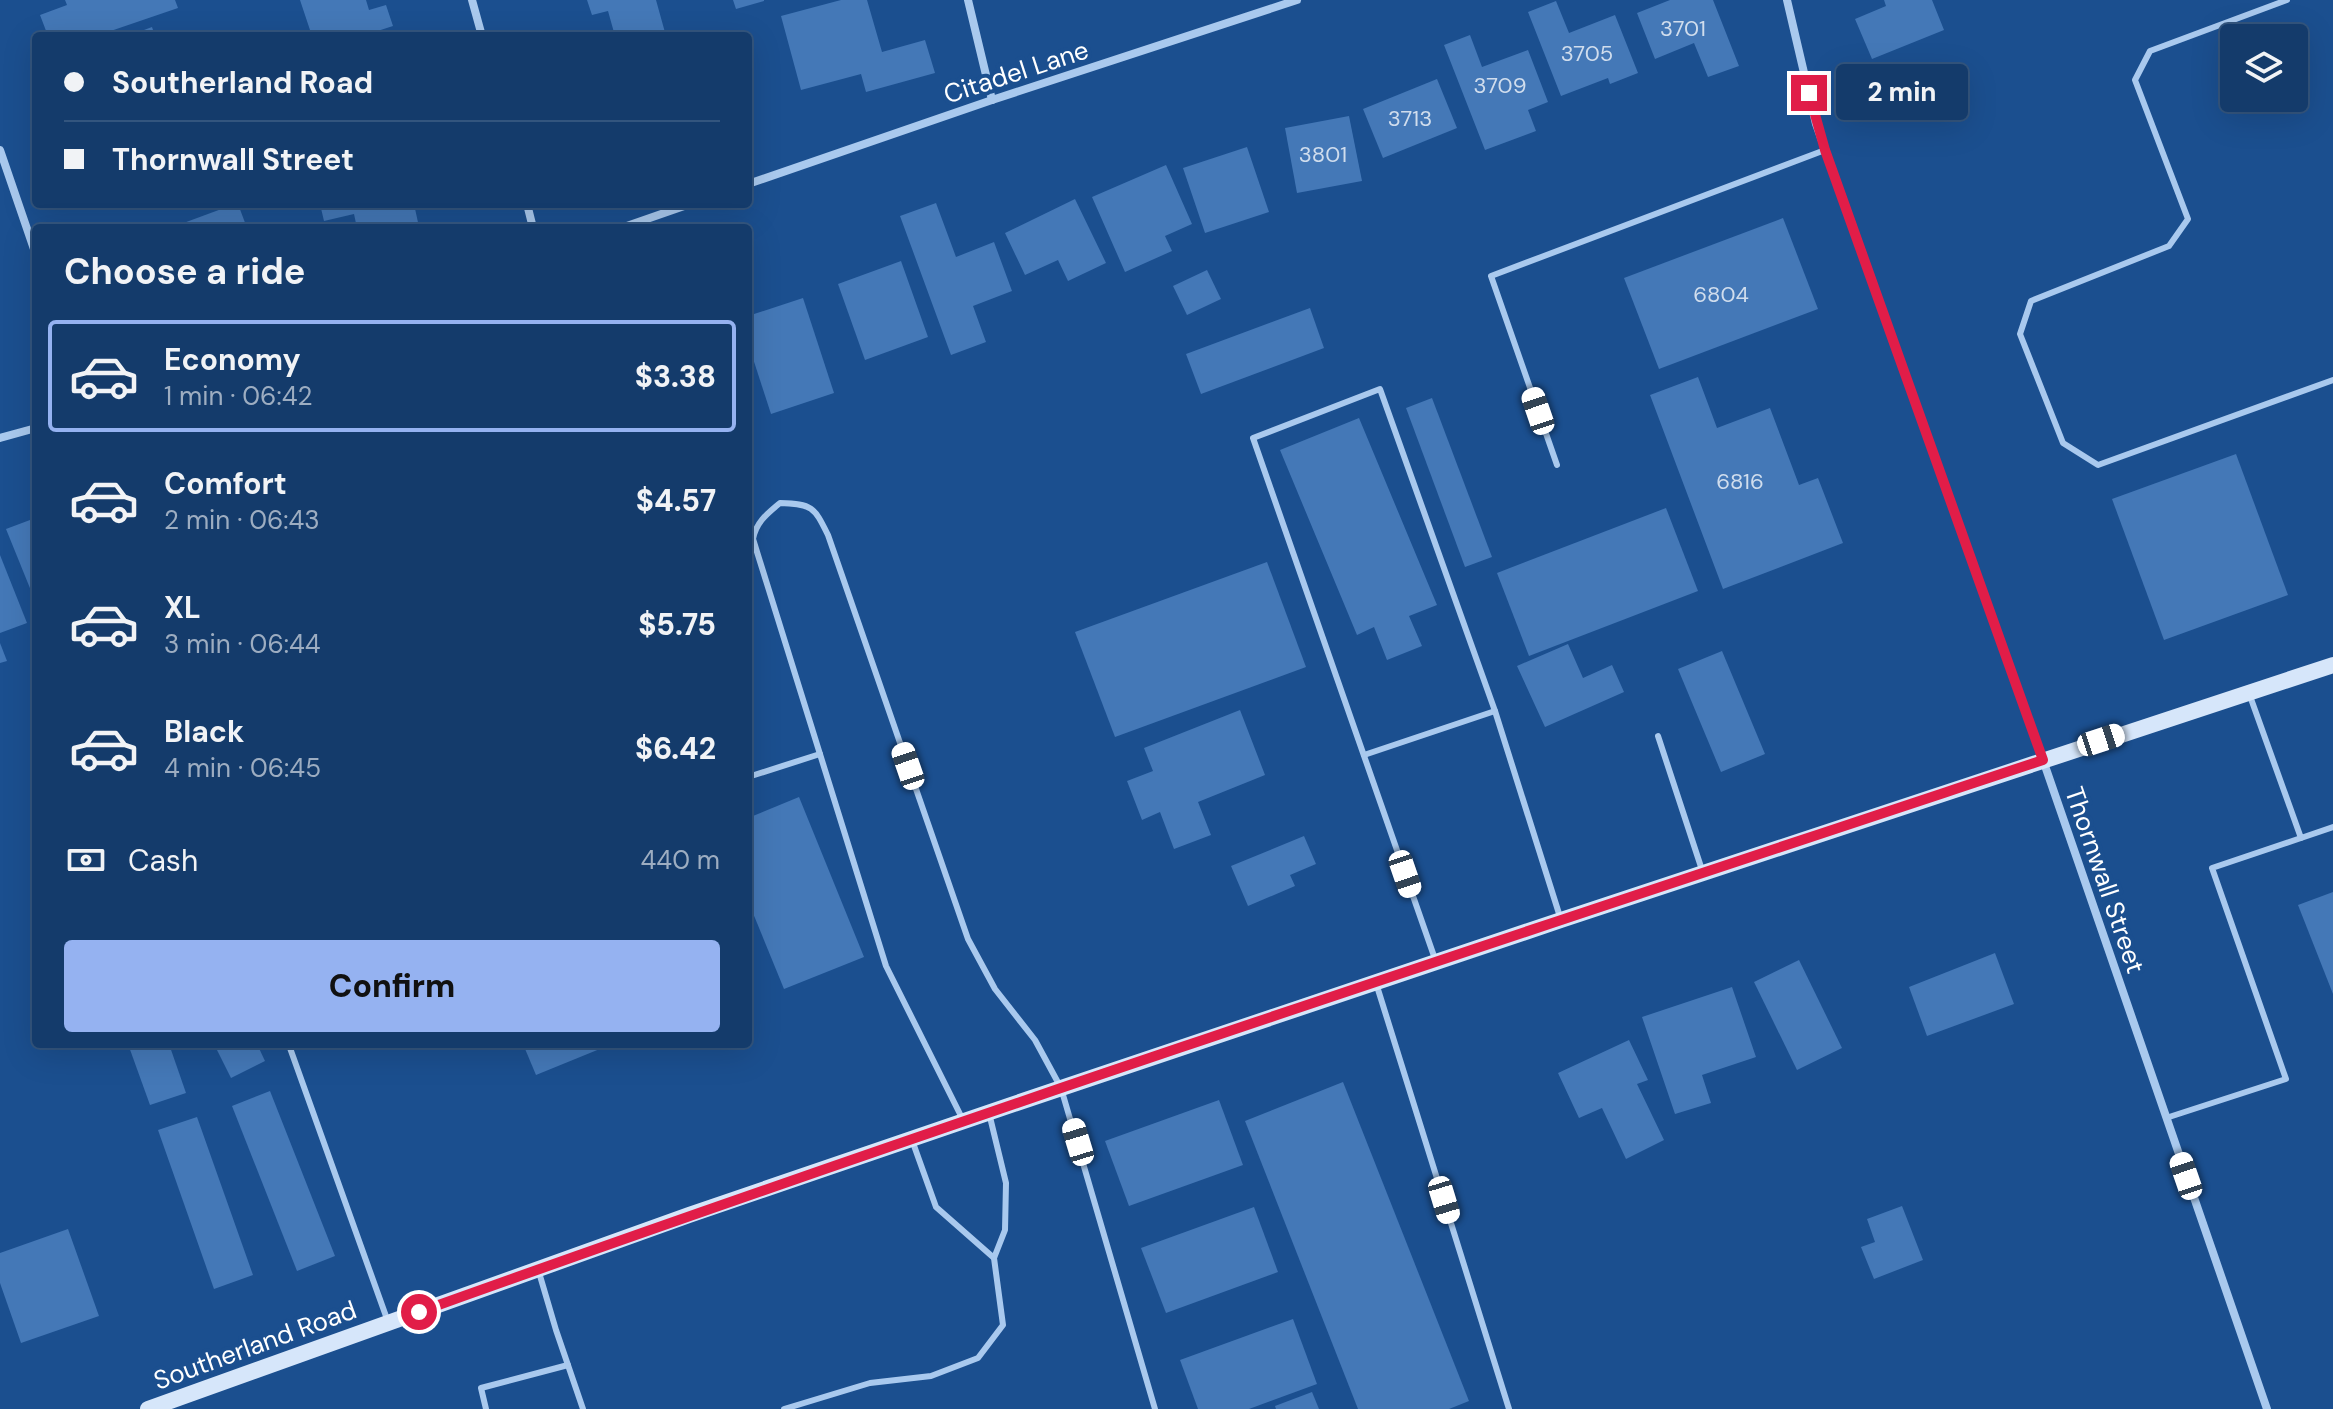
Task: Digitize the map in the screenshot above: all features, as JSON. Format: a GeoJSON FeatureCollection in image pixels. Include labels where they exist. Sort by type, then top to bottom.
{"type":"FeatureCollection","features":[{"type":"Feature","properties":{"kind":"street"},"geometry":{"type":"LineString","coordinates":[[472,0],[481,32]]}},
{"type":"Feature","properties":{"kind":"street"},"geometry":{"type":"LineString","coordinates":[[968,0],[992,100]]}},
{"type":"Feature","properties":{"kind":"street","name":"Citadel Lane"},"geometry":{"type":"LineString","coordinates":[[752,183],[1297,0]]}},
{"type":"Feature","properties":{"kind":"street","name":"Thornwall Street"},"geometry":{"type":"LineString","coordinates":[[1787,0],[1816,124],[2043,760],[2267,1409]]}},
{"type":"Feature","properties":{"kind":"street"},"geometry":{"type":"LineString","coordinates":[[0,150],[32,243]]}},
{"type":"Feature","properties":{"kind":"street"},"geometry":{"type":"LineString","coordinates":[[632,224],[678,208]]}},
{"type":"Feature","properties":{"kind":"street"},"geometry":{"type":"LineString","coordinates":[[0,438],[32,429]]}},
{"type":"Feature","properties":{"kind":"street","name":"Southerland Road"},"geometry":{"type":"LineString","coordinates":[[148,1409],[911,1139],[2333,665]]}},
{"type":"Feature","properties":{"kind":"lane"},"geometry":{"type":"LineString","coordinates":[[2287,0],[2150,51],[2135,80],[2188,219],[2169,246],[2031,301],[2020,334],[2063,443],[2098,465],[2333,380]]}},
{"type":"Feature","properties":{"kind":"lane"},"geometry":{"type":"LineString","coordinates":[[1557,465],[1491,276],[1825,150]]}},
{"type":"Feature","properties":{"kind":"lane"},"geometry":{"type":"LineString","coordinates":[[1436,963],[1253,438],[1380,389],[1495,711],[1561,920]]}},
{"type":"Feature","properties":{"kind":"lane"},"geometry":{"type":"LineString","coordinates":[[964,1121],[886,966],[753,539],[763,516],[780,503],[801,503],[816,512],[828,535],[968,939],[995,989],[1035,1040],[1061,1088],[1155,1409]]}},
{"type":"Feature","properties":{"kind":"lane"},"geometry":{"type":"LineString","coordinates":[[2248,693],[2301,838]]}},
{"type":"Feature","properties":{"kind":"lane"},"geometry":{"type":"LineString","coordinates":[[1364,755],[1495,711]]}},
{"type":"Feature","properties":{"kind":"lane"},"geometry":{"type":"LineString","coordinates":[[1658,736],[1703,873]]}},
{"type":"Feature","properties":{"kind":"lane"},"geometry":{"type":"LineString","coordinates":[[752,776],[820,754]]}},
{"type":"Feature","properties":{"kind":"lane"},"geometry":{"type":"LineString","coordinates":[[2166,1118],[2286,1079],[2212,868],[2333,827]]}},
{"type":"Feature","properties":{"kind":"lane"},"geometry":{"type":"LineString","coordinates":[[1376,983],[1509,1409]]}},
{"type":"Feature","properties":{"kind":"lane"},"geometry":{"type":"LineString","coordinates":[[290,1048],[389,1323]]}},
{"type":"Feature","properties":{"kind":"lane"},"geometry":{"type":"LineString","coordinates":[[784,1409],[870,1383],[931,1376],[978,1358],[1003,1325],[994,1258],[1005,1230],[1006,1183],[989,1113]]}},
{"type":"Feature","properties":{"kind":"lane"},"geometry":{"type":"LineString","coordinates":[[911,1139],[936,1207],[994,1258]]}},
{"type":"Feature","properties":{"kind":"lane"},"geometry":{"type":"LineString","coordinates":[[538,1269],[583,1409]]}},
{"type":"Feature","properties":{"kind":"lane"},"geometry":{"type":"LineString","coordinates":[[486,1409],[481,1388],[568,1365]]}},
{"type":"Feature","properties":{"kind":"building"},"geometry":{"type":"Polygon","coordinates":[[[65,0],[175,0],[178,8],[108,32],[46,32],[40,15],[67,5],[65,0]]]}},
{"type":"Feature","properties":{"kind":"building"},"geometry":{"type":"Polygon","coordinates":[[[300,0],[366,0],[369,10],[386,5],[393,26],[374,32],[311,32],[300,0]]]}},
{"type":"Feature","properties":{"kind":"building"},"geometry":{"type":"Polygon","coordinates":[[[587,0],[656,0],[665,32],[614,32],[608,11],[592,15],[587,0]]]}},
{"type":"Feature","properties":{"kind":"building"},"geometry":{"type":"Polygon","coordinates":[[[733,0],[764,0],[764,1],[736,9],[733,0]]]}},
{"type":"Feature","properties":{"kind":"building"},"geometry":{"type":"Polygon","coordinates":[[[841,0],[867,0],[882,52],[925,40],[935,73],[866,92],[861,74],[801,90],[781,16],[841,0]]]}},
{"type":"Feature","properties":{"kind":"building"},"geometry":{"type":"Polygon","coordinates":[[[1670,0],[1713,0],[1739,66],[1708,77],[1694,43],[1655,59],[1637,13],[1670,0]]]}},
{"type":"Feature","properties":{"kind":"building"},"geometry":{"type":"Polygon","coordinates":[[[1884,0],[1932,0],[1944,30],[1872,59],[1855,19],[1886,6],[1884,0]]]}},
{"type":"Feature","properties":{"kind":"building"},"geometry":{"type":"Polygon","coordinates":[[[1556,1],[1569,33],[1615,15],[1638,73],[1610,84],[1608,78],[1561,96],[1528,12],[1556,1]]]}},
{"type":"Feature","properties":{"kind":"building"},"geometry":{"type":"Polygon","coordinates":[[[1470,35],[1482,67],[1528,50],[1548,102],[1528,110],[1536,131],[1485,150],[1444,45],[1470,35]]]}},
{"type":"Feature","properties":{"kind":"building"},"geometry":{"type":"Polygon","coordinates":[[[1437,79],[1457,128],[1383,158],[1363,109],[1437,79]]]}},
{"type":"Feature","properties":{"kind":"building"},"geometry":{"type":"Polygon","coordinates":[[[1349,116],[1362,181],[1297,193],[1285,128],[1349,116]]]}},
{"type":"Feature","properties":{"kind":"building"},"geometry":{"type":"Polygon","coordinates":[[[1247,147],[1269,212],[1205,233],[1183,168],[1247,147]]]}},
{"type":"Feature","properties":{"kind":"building"},"geometry":{"type":"Polygon","coordinates":[[[1166,165],[1192,224],[1165,236],[1172,251],[1125,272],[1092,197],[1166,165]]]}},
{"type":"Feature","properties":{"kind":"building"},"geometry":{"type":"Polygon","coordinates":[[[1075,199],[1106,263],[1068,281],[1058,260],[1025,275],[1005,233],[1075,199]]]}},
{"type":"Feature","properties":{"kind":"building"},"geometry":{"type":"Polygon","coordinates":[[[936,203],[956,257],[994,242],[1012,291],[973,306],[986,342],[951,355],[900,216],[936,203]]]}},
{"type":"Feature","properties":{"kind":"building"},"geometry":{"type":"Polygon","coordinates":[[[224,208],[240,208],[246,224],[181,224],[224,208]]]}},
{"type":"Feature","properties":{"kind":"building"},"geometry":{"type":"Polygon","coordinates":[[[321,208],[415,208],[418,224],[356,224],[354,214],[324,221],[321,208]]]}},
{"type":"Feature","properties":{"kind":"building"},"geometry":{"type":"Polygon","coordinates":[[[1783,218],[1818,309],[1659,369],[1624,278],[1783,218]]]}},
{"type":"Feature","properties":{"kind":"building"},"geometry":{"type":"Polygon","coordinates":[[[901,261],[928,337],[865,360],[838,284],[901,261]]]}},
{"type":"Feature","properties":{"kind":"building"},"geometry":{"type":"Polygon","coordinates":[[[1207,270],[1221,299],[1187,315],[1173,286],[1207,270]]]}},
{"type":"Feature","properties":{"kind":"building"},"geometry":{"type":"Polygon","coordinates":[[[803,298],[834,393],[771,414],[752,355],[752,315],[803,298]]]}},
{"type":"Feature","properties":{"kind":"building"},"geometry":{"type":"Polygon","coordinates":[[[1310,308],[1324,348],[1201,394],[1186,354],[1310,308]]]}},
{"type":"Feature","properties":{"kind":"building"},"geometry":{"type":"Polygon","coordinates":[[[1698,377],[1717,428],[1770,408],[1799,485],[1818,478],[1843,543],[1723,589],[1650,395],[1698,377]]]}},
{"type":"Feature","properties":{"kind":"building"},"geometry":{"type":"Polygon","coordinates":[[[1432,398],[1492,557],[1465,567],[1406,408],[1432,398]]]}},
{"type":"Feature","properties":{"kind":"building"},"geometry":{"type":"Polygon","coordinates":[[[1359,418],[1437,605],[1409,616],[1422,646],[1387,660],[1374,627],[1357,635],[1280,450],[1359,418]]]}},
{"type":"Feature","properties":{"kind":"building"},"geometry":{"type":"Polygon","coordinates":[[[2236,454],[2288,595],[2164,640],[2112,499],[2236,454]]]}},
{"type":"Feature","properties":{"kind":"building"},"geometry":{"type":"Polygon","coordinates":[[[1666,508],[1698,591],[1529,656],[1497,573],[1666,508]]]}},
{"type":"Feature","properties":{"kind":"building"},"geometry":{"type":"Polygon","coordinates":[[[30,520],[32,525],[32,593],[6,529],[30,520]]]}},
{"type":"Feature","properties":{"kind":"building"},"geometry":{"type":"Polygon","coordinates":[[[0,555],[27,623],[0,633],[0,555]]]}},
{"type":"Feature","properties":{"kind":"building"},"geometry":{"type":"Polygon","coordinates":[[[1267,562],[1306,667],[1115,737],[1075,632],[1267,562]]]}},
{"type":"Feature","properties":{"kind":"building"},"geometry":{"type":"Polygon","coordinates":[[[0,643],[7,661],[0,663],[0,643]]]}},
{"type":"Feature","properties":{"kind":"building"},"geometry":{"type":"Polygon","coordinates":[[[1568,644],[1583,678],[1612,665],[1624,692],[1545,727],[1517,666],[1568,644]]]}},
{"type":"Feature","properties":{"kind":"building"},"geometry":{"type":"Polygon","coordinates":[[[1722,651],[1765,754],[1721,772],[1678,669],[1722,651]]]}},
{"type":"Feature","properties":{"kind":"building"},"geometry":{"type":"Polygon","coordinates":[[[1240,710],[1265,775],[1198,802],[1211,835],[1174,849],[1160,812],[1142,820],[1127,781],[1153,771],[1144,748],[1240,710]]]}},
{"type":"Feature","properties":{"kind":"building"},"geometry":{"type":"Polygon","coordinates":[[[799,797],[864,957],[784,989],[752,911],[752,816],[799,797]]]}},
{"type":"Feature","properties":{"kind":"building"},"geometry":{"type":"Polygon","coordinates":[[[1304,836],[1316,864],[1290,875],[1295,886],[1248,906],[1231,866],[1304,836]]]}},
{"type":"Feature","properties":{"kind":"building"},"geometry":{"type":"Polygon","coordinates":[[[2333,892],[2333,994],[2298,905],[2333,892]]]}},
{"type":"Feature","properties":{"kind":"building"},"geometry":{"type":"Polygon","coordinates":[[[1995,953],[2014,1004],[1927,1036],[1909,987],[1995,953]]]}},
{"type":"Feature","properties":{"kind":"building"},"geometry":{"type":"Polygon","coordinates":[[[1799,960],[1842,1048],[1797,1070],[1754,982],[1799,960]]]}},
{"type":"Feature","properties":{"kind":"building"},"geometry":{"type":"Polygon","coordinates":[[[1732,987],[1756,1057],[1702,1075],[1711,1103],[1675,1114],[1642,1017],[1732,987]]]}},
{"type":"Feature","properties":{"kind":"building"},"geometry":{"type":"Polygon","coordinates":[[[1629,1040],[1648,1080],[1637,1084],[1664,1140],[1626,1159],[1602,1108],[1579,1118],[1558,1073],[1629,1040]]]}},
{"type":"Feature","properties":{"kind":"building"},"geometry":{"type":"Polygon","coordinates":[[[129,1048],[170,1048],[186,1093],[150,1105],[129,1048]]]}},
{"type":"Feature","properties":{"kind":"building"},"geometry":{"type":"Polygon","coordinates":[[[216,1048],[259,1048],[265,1061],[231,1078],[216,1048]]]}},
{"type":"Feature","properties":{"kind":"building"},"geometry":{"type":"Polygon","coordinates":[[[525,1048],[602,1048],[536,1075],[525,1048]]]}},
{"type":"Feature","properties":{"kind":"building"},"geometry":{"type":"Polygon","coordinates":[[[1343,1082],[1469,1401],[1449,1409],[1358,1409],[1245,1121],[1343,1082]]]}},
{"type":"Feature","properties":{"kind":"building"},"geometry":{"type":"Polygon","coordinates":[[[270,1091],[335,1256],[297,1271],[232,1106],[270,1091]]]}},
{"type":"Feature","properties":{"kind":"building"},"geometry":{"type":"Polygon","coordinates":[[[1219,1100],[1243,1165],[1129,1206],[1105,1141],[1219,1100]]]}},
{"type":"Feature","properties":{"kind":"building"},"geometry":{"type":"Polygon","coordinates":[[[197,1117],[253,1275],[214,1289],[158,1130],[197,1117]]]}},
{"type":"Feature","properties":{"kind":"building"},"geometry":{"type":"Polygon","coordinates":[[[1902,1206],[1923,1260],[1874,1279],[1861,1247],[1875,1242],[1867,1219],[1902,1206]]]}},
{"type":"Feature","properties":{"kind":"building"},"geometry":{"type":"Polygon","coordinates":[[[1254,1207],[1278,1272],[1166,1313],[1141,1248],[1254,1207]]]}},
{"type":"Feature","properties":{"kind":"building"},"geometry":{"type":"Polygon","coordinates":[[[68,1229],[99,1316],[21,1343],[0,1283],[0,1253],[68,1229]]]}},
{"type":"Feature","properties":{"kind":"building"},"geometry":{"type":"Polygon","coordinates":[[[1293,1319],[1317,1384],[1249,1409],[1198,1409],[1180,1360],[1293,1319]]]}},
{"type":"Feature","properties":{"kind":"building"},"geometry":{"type":"Polygon","coordinates":[[[1312,1392],[1319,1409],[1276,1409],[1275,1406],[1312,1392]]]}},
{"type":"Feature","properties":{"kind":"route"},"geometry":{"type":"LineString","coordinates":[[419,1312],[964,1121],[2043,760],[1825,150],[1809,93]]}}]}
